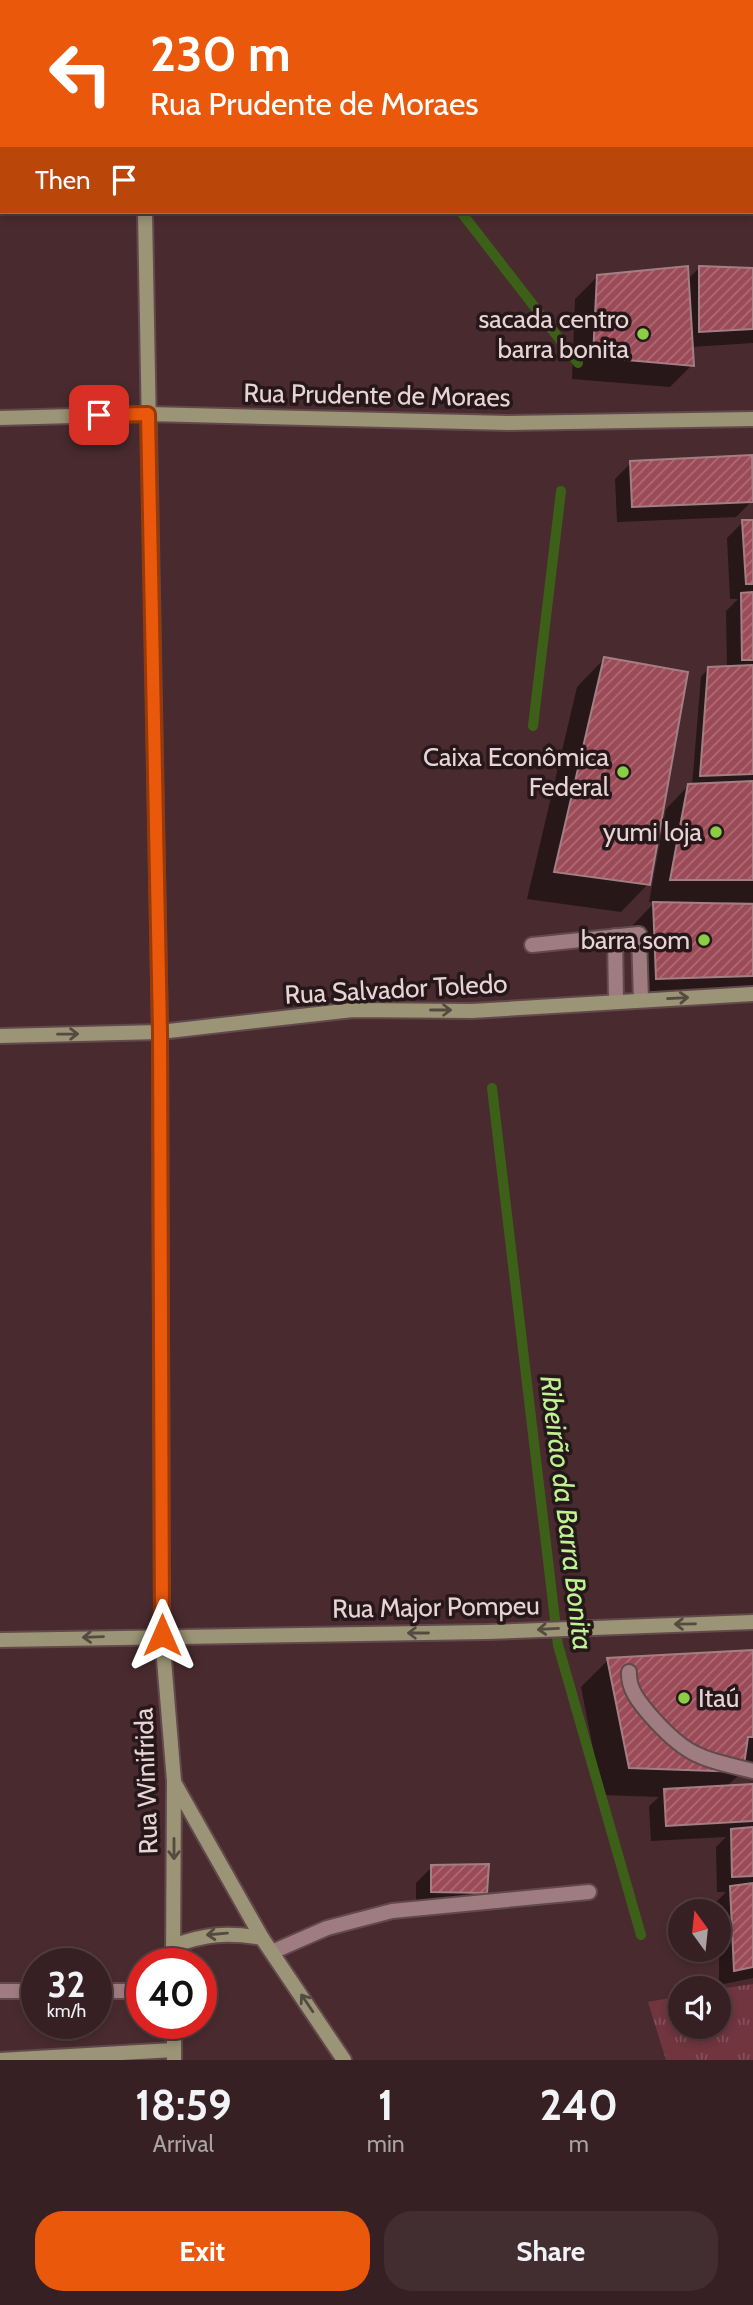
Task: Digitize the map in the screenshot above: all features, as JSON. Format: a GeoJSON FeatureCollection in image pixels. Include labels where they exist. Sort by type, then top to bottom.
{"type":"FeatureCollection","features":[{"type":"Feature","properties":{"kind":"street","name":"Rua Winifrida"},"geometry":{"type":"LineString","coordinates":[[145,214],[160,1032],[162,1635],[174,1781],[173,1946]]}},
{"type":"Feature","properties":{"kind":"street","name":"Rua Prudente de Moraes"},"geometry":{"type":"LineString","coordinates":[[0,418],[148,414],[508,423],[753,419]]}},
{"type":"Feature","properties":{"kind":"street","name":"Rua Salvador Toledo"},"geometry":{"type":"LineString","coordinates":[[0,1036],[160,1032],[353,1010],[472,1010],[753,994]]}},
{"type":"Feature","properties":{"kind":"street","name":"Rua Major Pompeu"},"geometry":{"type":"LineString","coordinates":[[0,1640],[162,1635],[487,1632],[609,1625],[753,1622]]}},
{"type":"Feature","properties":{"kind":"street"},"geometry":{"type":"LineString","coordinates":[[174,1781],[262,1938],[344,2060]]}},
{"type":"Feature","properties":{"kind":"street"},"geometry":{"type":"LineString","coordinates":[[173,1946],[204,1935],[231,1933],[262,1938]]}},
{"type":"Feature","properties":{"kind":"street"},"geometry":{"type":"LineString","coordinates":[[0,2060],[174,2055]]}},
{"type":"Feature","properties":{"kind":"lane"},"geometry":{"type":"LineString","coordinates":[[532,945],[639,934],[641,1000]]}},
{"type":"Feature","properties":{"kind":"lane"},"geometry":{"type":"LineString","coordinates":[[615,936],[617,1002]]}},
{"type":"Feature","properties":{"kind":"lane"},"geometry":{"type":"LineString","coordinates":[[629,1672],[632,1691],[675,1743],[703,1759],[753,1771]]}},
{"type":"Feature","properties":{"kind":"lane"},"geometry":{"type":"LineString","coordinates":[[272,1952],[327,1928],[392,1911],[589,1892]]}},
{"type":"Feature","properties":{"kind":"lane"},"geometry":{"type":"LineString","coordinates":[[0,1991],[21,1991]]}},
{"type":"Feature","properties":{"kind":"green space"},"geometry":{"type":"Polygon","coordinates":[[[753,1984],[753,2060],[666,2060],[648,2002],[668,1998],[668,2039],[731,2039],[731,1987],[753,1984]]]}},
{"type":"Feature","properties":{"kind":"building","name":"sacada centro barra bonita"},"geometry":{"type":"Polygon","coordinates":[[[688,266],[694,366],[593,357],[597,275],[688,266]]]}},
{"type":"Feature","properties":{"kind":"building"},"geometry":{"type":"Polygon","coordinates":[[[699,266],[753,268],[753,329],[699,332],[699,266]]]}},
{"type":"Feature","properties":{"kind":"building"},"geometry":{"type":"Polygon","coordinates":[[[752,455],[753,502],[632,507],[630,461],[752,455]]]}},
{"type":"Feature","properties":{"kind":"building"},"geometry":{"type":"Polygon","coordinates":[[[742,520],[753,520],[753,584],[746,584],[742,520]]]}},
{"type":"Feature","properties":{"kind":"building"},"geometry":{"type":"Polygon","coordinates":[[[753,592],[753,660],[742,660],[741,593],[753,592]]]}},
{"type":"Feature","properties":{"kind":"building","name":"Caixa Econômica Federal"},"geometry":{"type":"Polygon","coordinates":[[[604,657],[688,672],[650,885],[554,872],[604,657]]]}},
{"type":"Feature","properties":{"kind":"building"},"geometry":{"type":"Polygon","coordinates":[[[753,665],[753,774],[700,776],[708,667],[753,665]]]}},
{"type":"Feature","properties":{"kind":"building","name":"yumi loja"},"geometry":{"type":"Polygon","coordinates":[[[753,781],[753,880],[670,880],[688,784],[753,781]]]}},
{"type":"Feature","properties":{"kind":"building","name":"barra som"},"geometry":{"type":"Polygon","coordinates":[[[653,902],[753,904],[753,976],[656,979],[653,902]]]}},
{"type":"Feature","properties":{"kind":"building","name":"Itaú"},"geometry":{"type":"Polygon","coordinates":[[[753,1650],[753,1737],[748,1737],[743,1772],[629,1768],[607,1658],[753,1650]]]}},
{"type":"Feature","properties":{"kind":"building"},"geometry":{"type":"Polygon","coordinates":[[[753,1784],[753,1821],[666,1826],[664,1789],[753,1784]]]}},
{"type":"Feature","properties":{"kind":"building"},"geometry":{"type":"Polygon","coordinates":[[[753,1827],[753,1876],[732,1877],[731,1829],[753,1827]]]}},
{"type":"Feature","properties":{"kind":"building"},"geometry":{"type":"Polygon","coordinates":[[[489,1864],[487,1893],[431,1892],[431,1865],[489,1864]]]}},
{"type":"Feature","properties":{"kind":"building"},"geometry":{"type":"Polygon","coordinates":[[[753,1883],[753,1967],[734,1971],[732,1899],[730,1886],[753,1883]]]}},
{"type":"Feature","properties":{"kind":"waterway","name":"Ribeirão da Barra Bonita"},"geometry":{"type":"LineString","coordinates":[[463,214],[578,363]]}},
{"type":"Feature","properties":{"kind":"waterway","name":"Ribeirão da Barra Bonita"},"geometry":{"type":"LineString","coordinates":[[533,726],[561,491]]}},
{"type":"Feature","properties":{"kind":"waterway","name":"Ribeirão da Barra Bonita"},"geometry":{"type":"LineString","coordinates":[[492,1088],[558,1645],[641,1935]]}},
{"type":"Feature","properties":{"kind":"place","name":"sacada centro barra bonita"},"geometry":{"type":"Point","coordinates":[643,334]}},
{"type":"Feature","properties":{"kind":"place","name":"Caixa Econômica Federal"},"geometry":{"type":"Point","coordinates":[623,772]}},
{"type":"Feature","properties":{"kind":"place","name":"yumi loja"},"geometry":{"type":"Point","coordinates":[716,832]}},
{"type":"Feature","properties":{"kind":"place","name":"barra som"},"geometry":{"type":"Point","coordinates":[704,940]}},
{"type":"Feature","properties":{"kind":"place","name":"Itaú"},"geometry":{"type":"Point","coordinates":[684,1698]}},
{"type":"Feature","properties":{"kind":"route"},"geometry":{"type":"LineString","coordinates":[[99,415],[148,414],[160,1032],[162,1635]]}}]}
